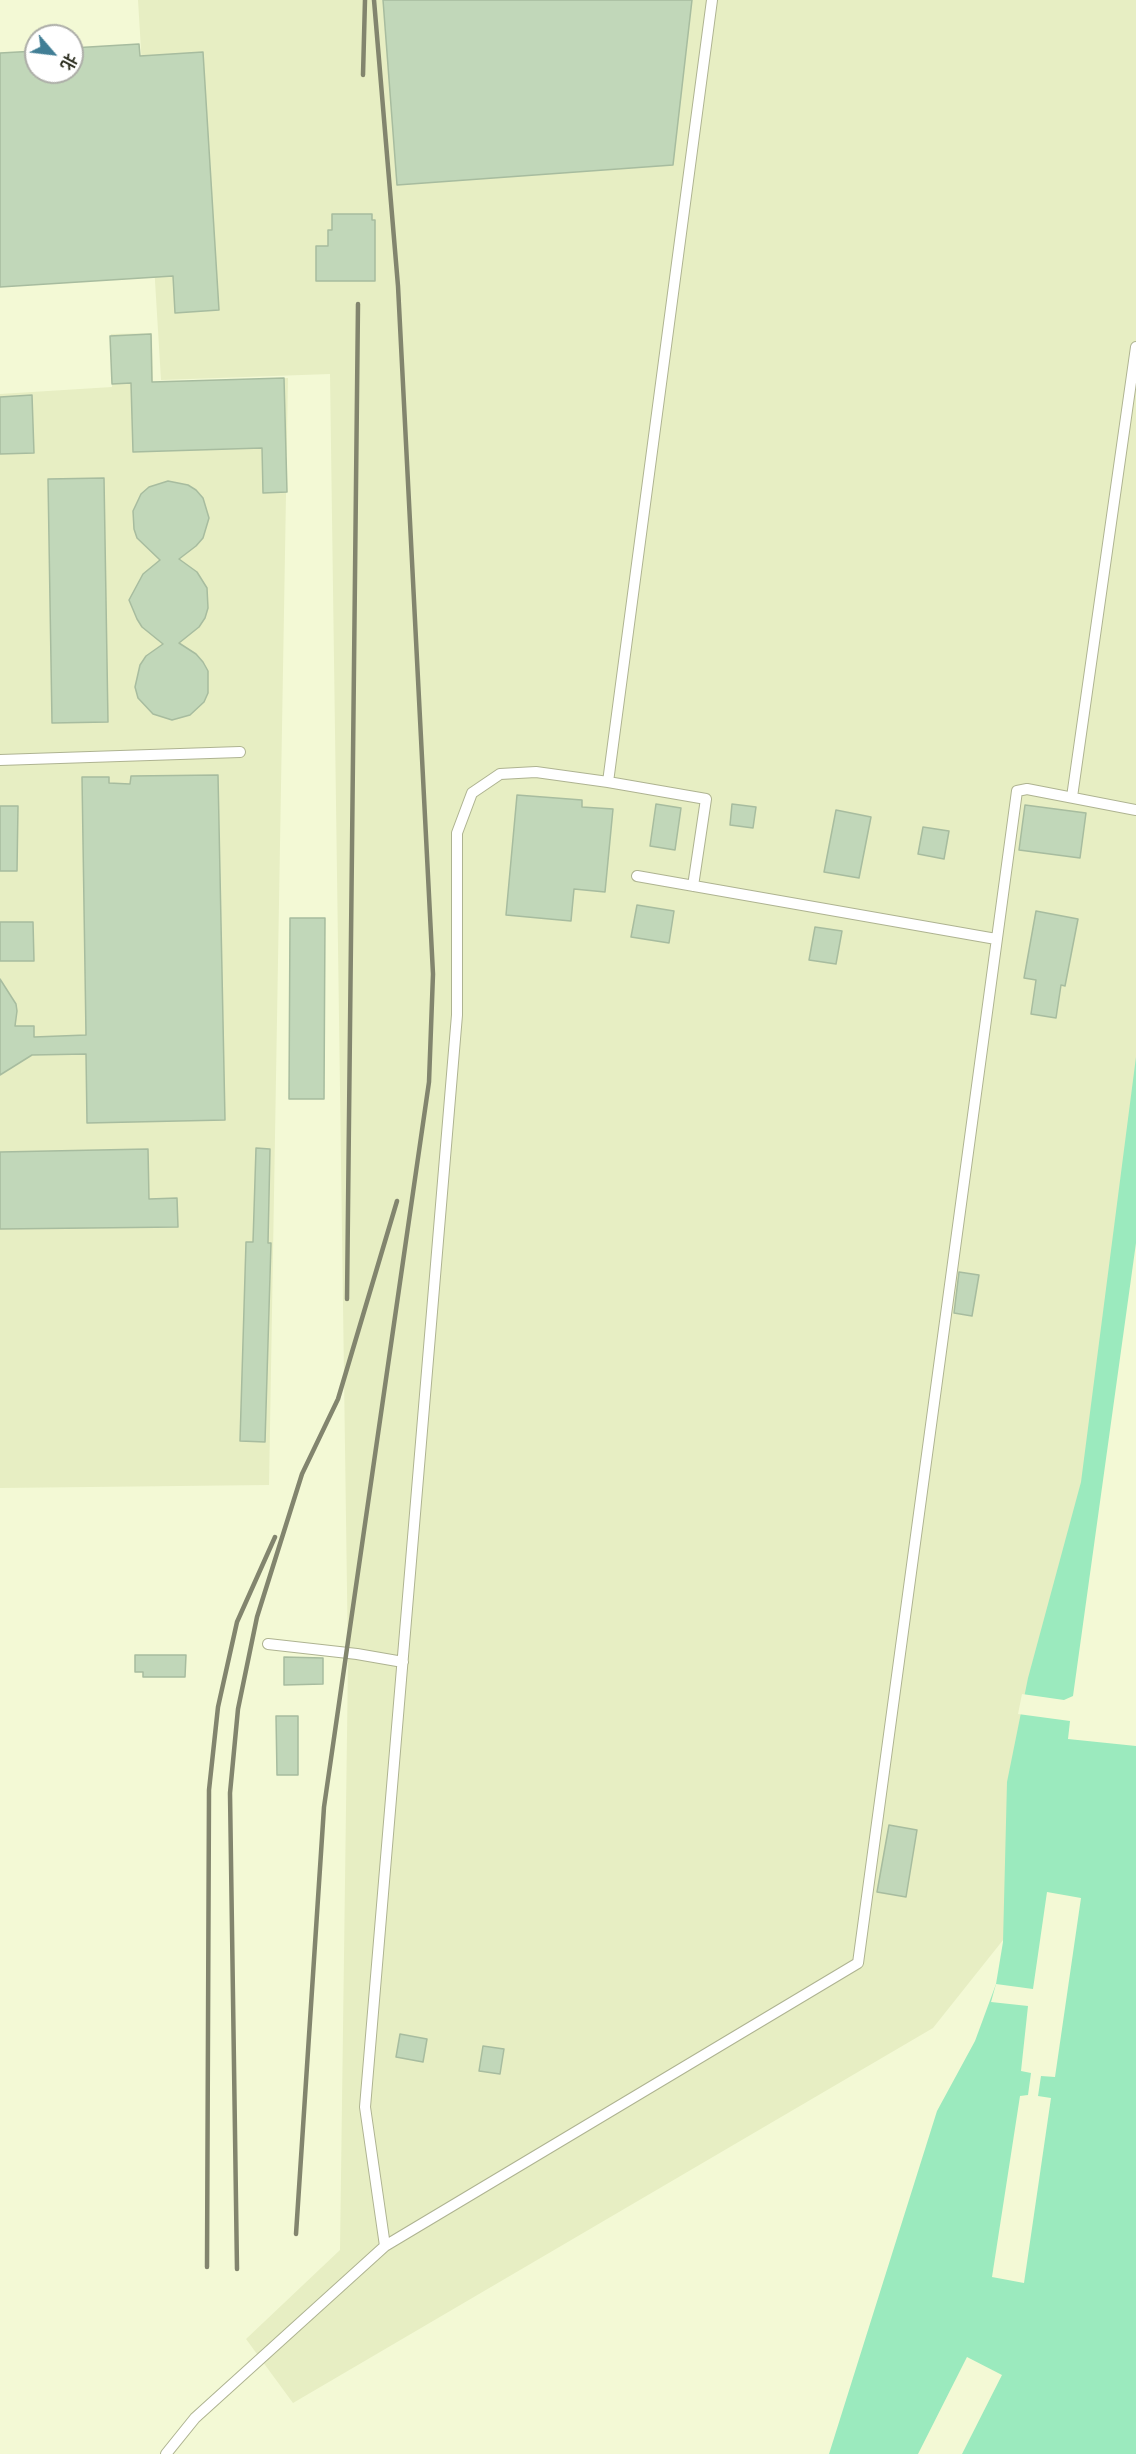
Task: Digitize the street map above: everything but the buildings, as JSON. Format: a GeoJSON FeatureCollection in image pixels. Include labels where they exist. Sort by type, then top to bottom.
{"type":"FeatureCollection","features":[{"type":"Feature","properties":{"kind":"lane"},"geometry":{"type":"LineString","coordinates":[[608,782],[712,0]]}},
{"type":"Feature","properties":{"kind":"lane"},"geometry":{"type":"LineString","coordinates":[[1072,797],[1136,347]]}},
{"type":"Feature","properties":{"kind":"lane"},"geometry":{"type":"LineString","coordinates":[[0,760],[240,752]]}},
{"type":"Feature","properties":{"kind":"lane"},"geometry":{"type":"LineString","coordinates":[[385,2246],[365,2107],[457,1015],[457,833],[472,793],[500,774],[536,772],[706,799],[693,886]]}},
{"type":"Feature","properties":{"kind":"lane"},"geometry":{"type":"LineString","coordinates":[[166,2454],[195,2418],[385,2246],[858,1963],[1017,791],[1027,789],[1136,810]]}},
{"type":"Feature","properties":{"kind":"lane"},"geometry":{"type":"LineString","coordinates":[[637,876],[996,939]]}},
{"type":"Feature","properties":{"kind":"lane"},"geometry":{"type":"LineString","coordinates":[[268,1644],[351,1653],[403,1662]]}},
{"type":"Feature","properties":{"kind":"shaded area"},"geometry":{"type":"Polygon","coordinates":[[[138,0],[1136,0],[1136,1773],[933,2028],[293,2403],[246,2339],[340,2250],[348,1661],[330,374],[161,380],[138,0]]]}},
{"type":"Feature","properties":{"kind":"shaded area"},"geometry":{"type":"Polygon","coordinates":[[[152,333],[153,382],[288,378],[269,1485],[0,1488],[0,394],[112,387],[111,334],[152,333]]]}},
{"type":"Feature","properties":{"kind":"shaded area"},"geometry":{"type":"Polygon","coordinates":[[[1136,1057],[1136,2454],[829,2454],[937,2111],[975,2041],[996,1984],[1003,1942],[1007,1782],[1028,1678],[1081,1482],[1136,1057]]]}},
{"type":"Feature","properties":{"kind":"pier"},"geometry":{"type":"Polygon","coordinates":[[[1136,1243],[1136,1746],[1068,1739],[1070,1721],[1018,1714],[1022,1694],[1064,1700],[1073,1696],[1136,1243]]]}},
{"type":"Feature","properties":{"kind":"pier"},"geometry":{"type":"Polygon","coordinates":[[[1047,1892],[1081,1898],[1055,2077],[1041,2076],[1038,2096],[1051,2098],[1024,2283],[992,2277],[1020,2096],[1028,2095],[1031,2073],[1021,2071],[1028,2006],[991,2002],[996,1984],[1033,1989],[1047,1892]]]}},
{"type":"Feature","properties":{"kind":"pier"},"geometry":{"type":"Polygon","coordinates":[[[967,2357],[1002,2375],[962,2454],[918,2454],[967,2357]]]}},
{"type":"Feature","properties":{"kind":"railway"},"geometry":{"type":"LineString","coordinates":[[363,75],[365,0]]}},
{"type":"Feature","properties":{"kind":"railway"},"geometry":{"type":"LineString","coordinates":[[296,2234],[324,1807],[429,1082],[433,974],[398,286],[374,0]]}},
{"type":"Feature","properties":{"kind":"railway"},"geometry":{"type":"LineString","coordinates":[[347,1299],[358,304]]}},
{"type":"Feature","properties":{"kind":"railway"},"geometry":{"type":"LineString","coordinates":[[237,2269],[230,1793],[238,1709],[257,1617],[302,1474],[338,1399],[397,1201]]}},
{"type":"Feature","properties":{"kind":"railway"},"geometry":{"type":"LineString","coordinates":[[207,2267],[209,1790],[218,1707],[237,1622],[275,1537]]}}]}
